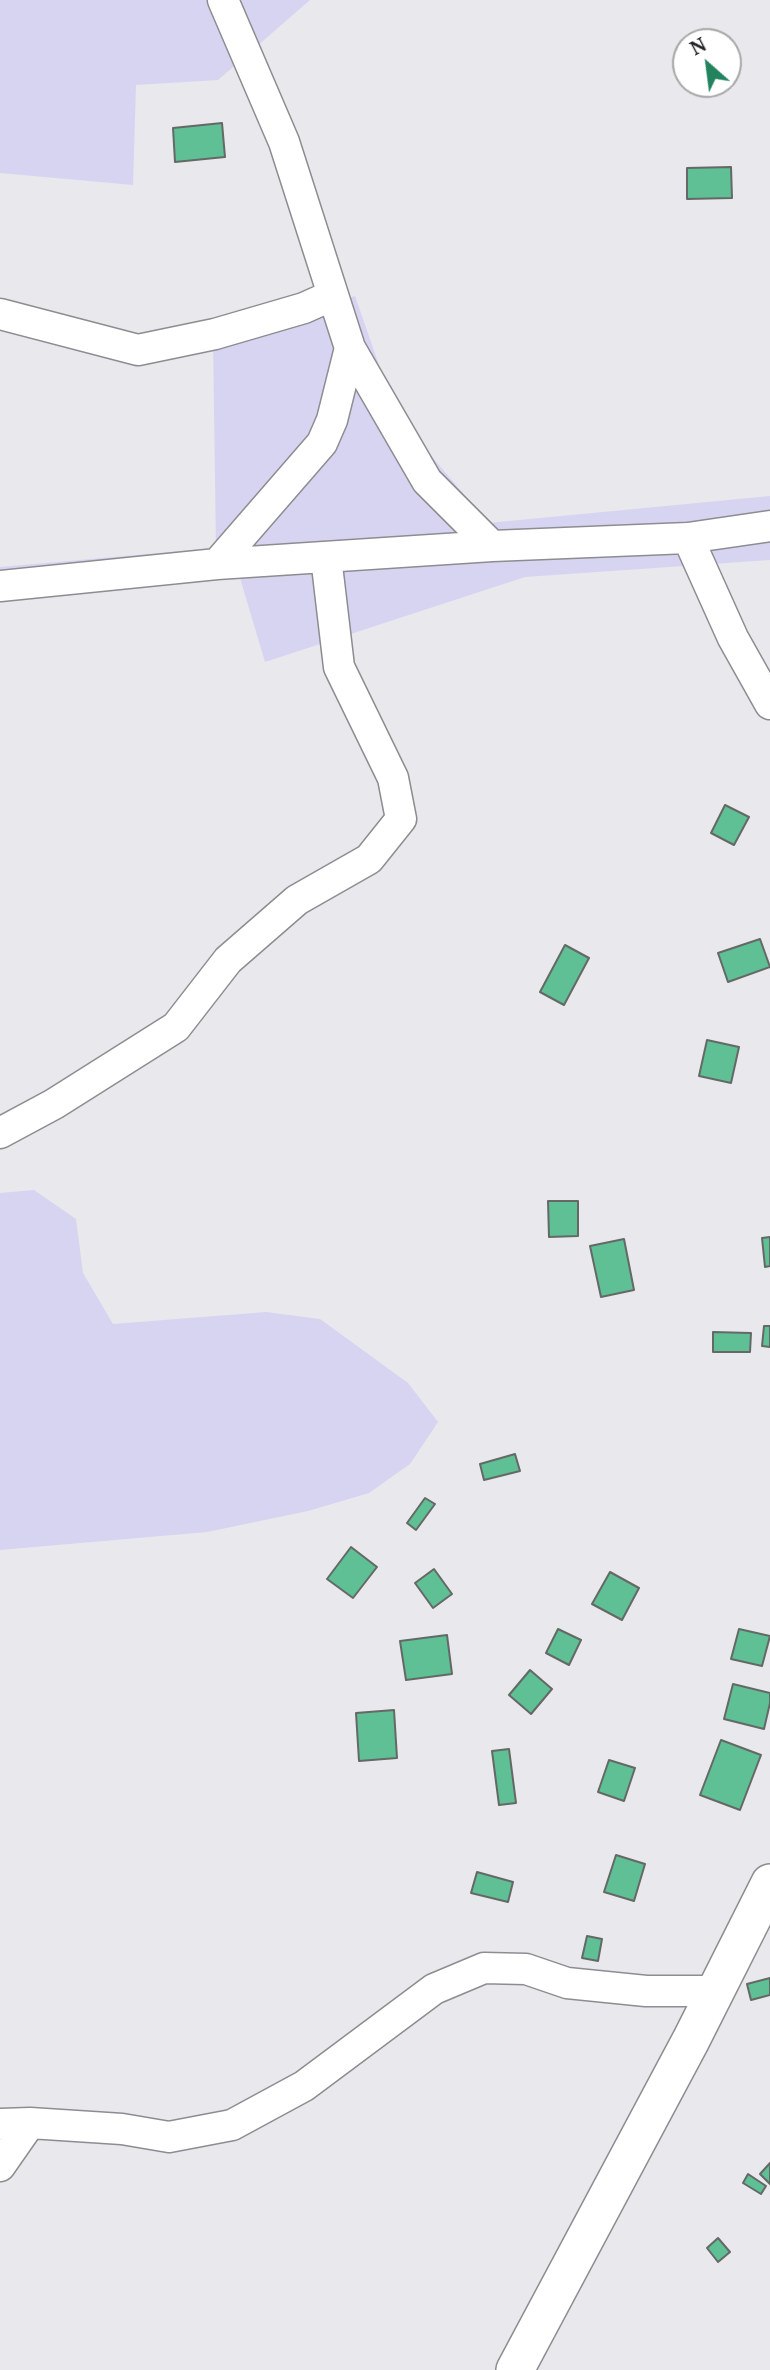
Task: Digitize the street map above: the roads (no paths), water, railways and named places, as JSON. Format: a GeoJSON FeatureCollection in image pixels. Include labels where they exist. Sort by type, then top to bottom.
{"type":"FeatureCollection","features":[{"type":"Feature","properties":{"kind":"street"},"geometry":{"type":"LineString","coordinates":[[223,0],[285,142],[350,348],[427,481],[492,547]]}},
{"type":"Feature","properties":{"kind":"street"},"geometry":{"type":"LineString","coordinates":[[0,314],[138,350],[215,334],[304,308],[333,295]]}},
{"type":"Feature","properties":{"kind":"street"},"geometry":{"type":"LineString","coordinates":[[217,564],[322,443],[332,420],[350,348]]}},
{"type":"Feature","properties":{"kind":"street"},"geometry":{"type":"LineString","coordinates":[[0,586],[217,564],[688,538],[770,526]]}},
{"type":"Feature","properties":{"kind":"street"},"geometry":{"type":"LineString","coordinates":[[688,538],[733,638],[770,704]]}},
{"type":"Feature","properties":{"kind":"street"},"geometry":{"type":"LineString","coordinates":[[0,1133],[54,1104],[176,1027],[228,960],[297,900],[369,859],[401,819],[393,778],[339,667],[326,557]]}},
{"type":"Feature","properties":{"kind":"street"},"geometry":{"type":"LineString","coordinates":[[515,2370],[716,1991],[770,1883]]}},
{"type":"Feature","properties":{"kind":"street"},"geometry":{"type":"LineString","coordinates":[[0,2124],[30,2123],[122,2129],[169,2137],[232,2125],[304,2086],[434,1989],[484,1968],[526,1969],[567,1983],[646,1991],[716,1991]]}},
{"type":"Feature","properties":{"kind":"street"},"geometry":{"type":"LineString","coordinates":[[0,2166],[30,2123]]}}]}
